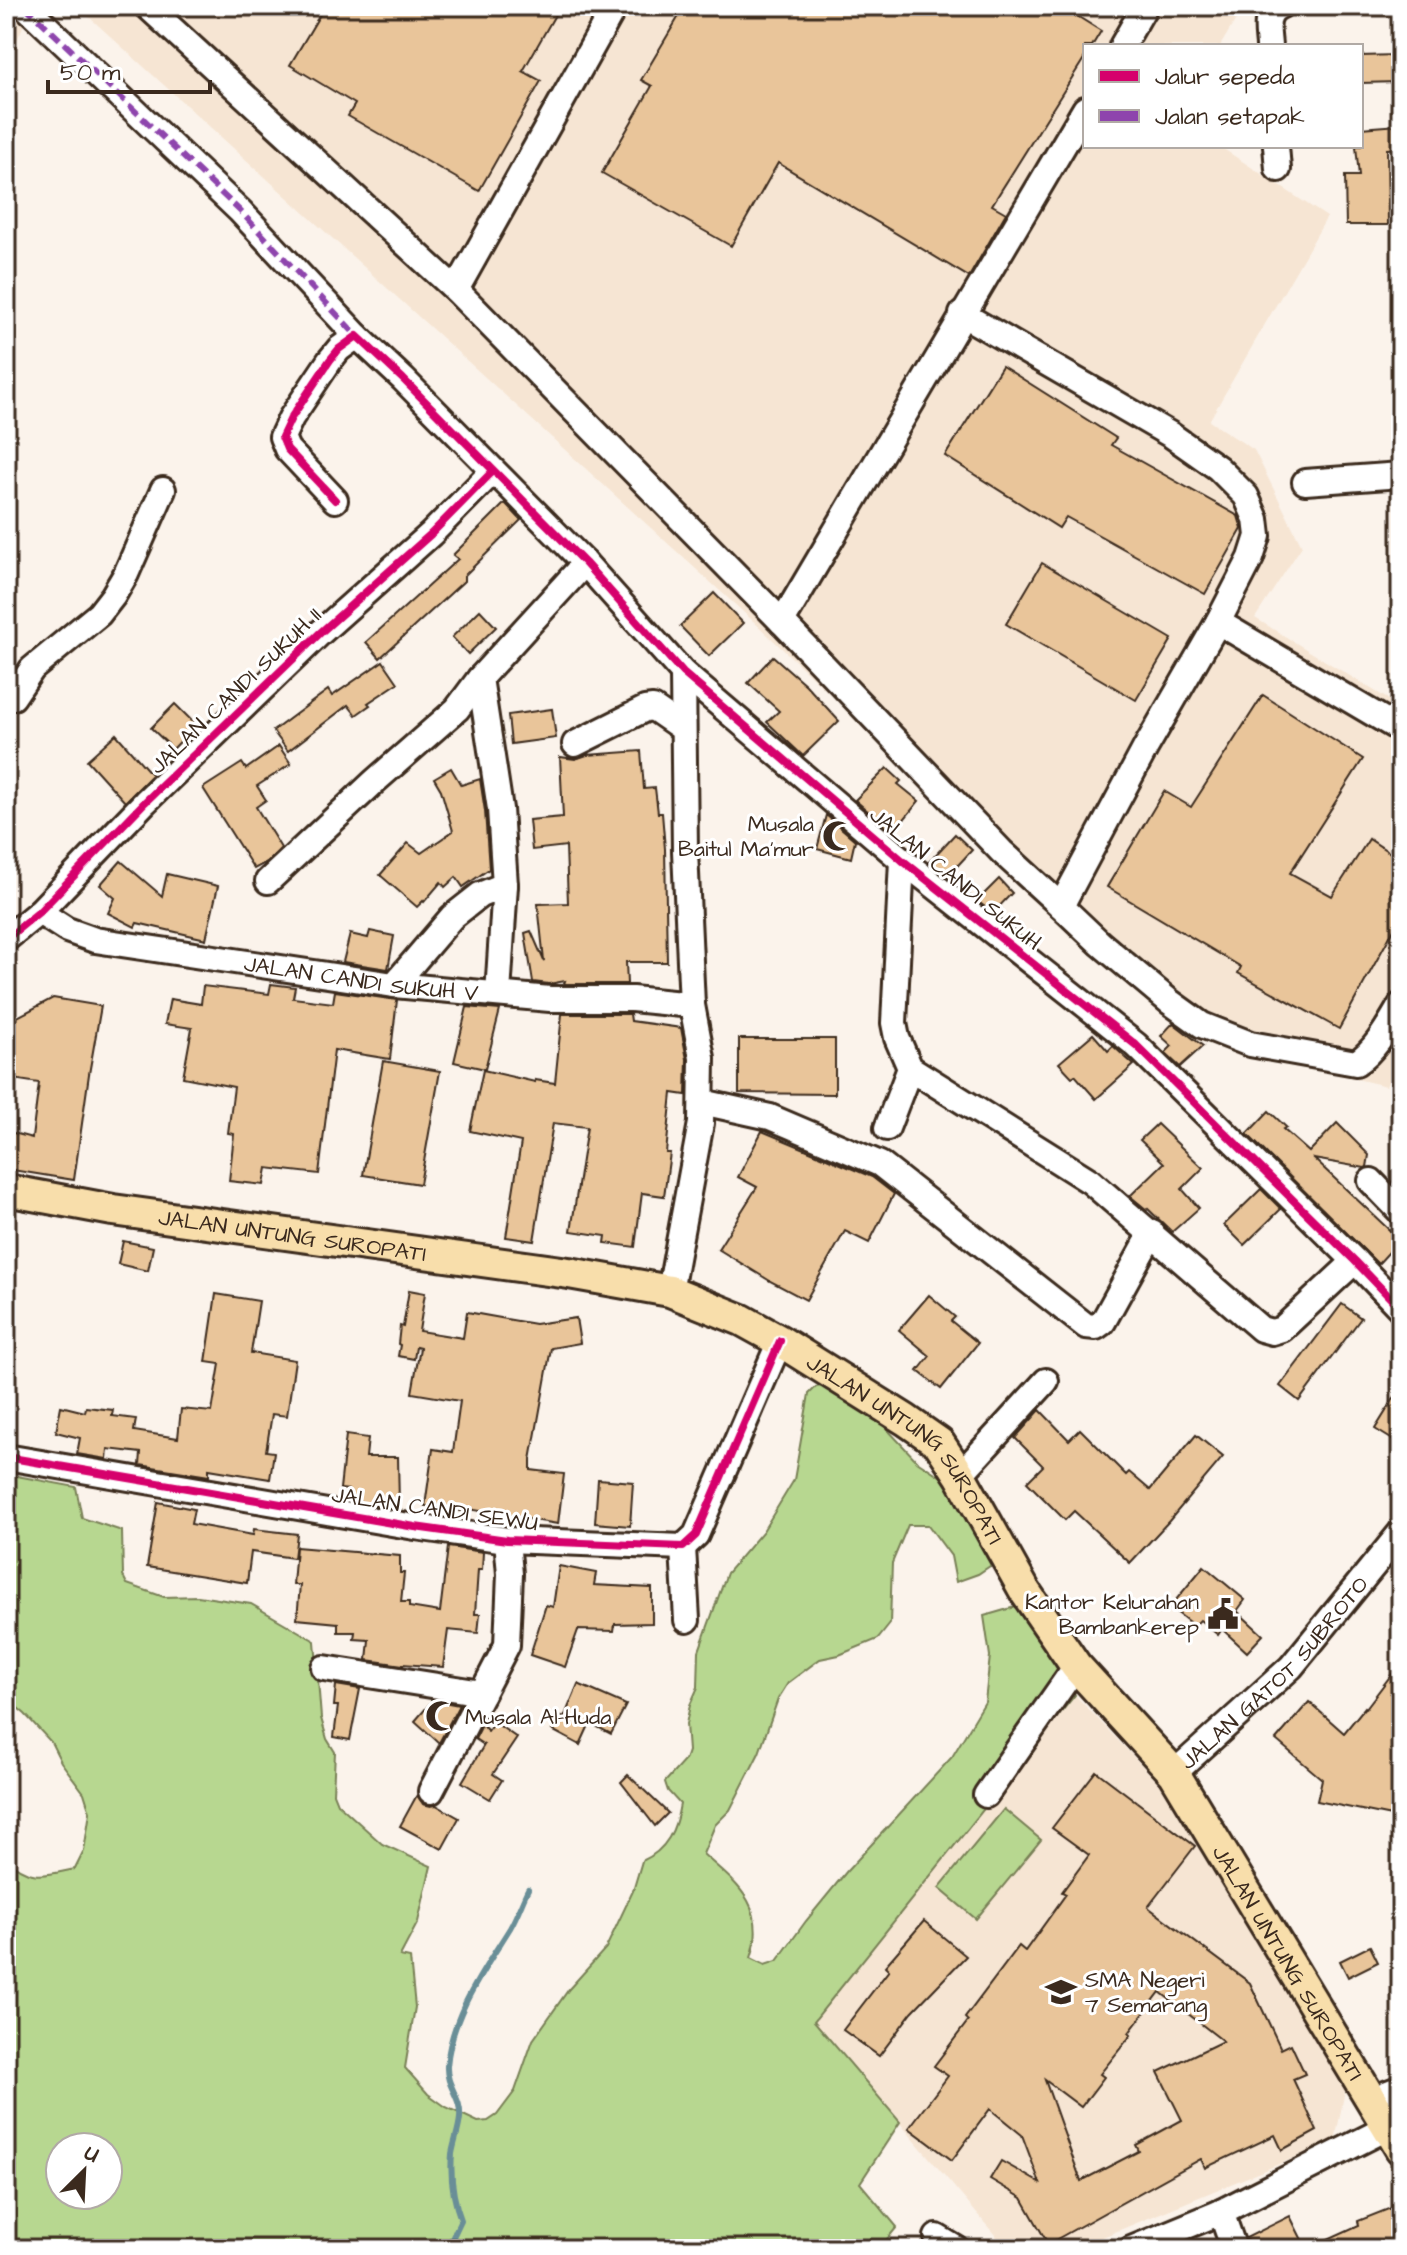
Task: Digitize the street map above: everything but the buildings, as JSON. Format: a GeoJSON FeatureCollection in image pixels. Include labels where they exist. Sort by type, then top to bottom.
{"type":"FeatureCollection","features":[{"type":"Feature","properties":{"kind":"main road","name":"JALAN UNTUNG SUROPATI"},"geometry":{"type":"LineString","coordinates":[[6,1190],[113,1210],[569,1273],[670,1291],[742,1320],[906,1420],[939,1443],[1026,1593],[1076,1666],[1174,1773],[1394,2138]]}},
{"type":"Feature","properties":{"kind":"street","name":"JALAN CANDI SUKUH"},"geometry":{"type":"LineString","coordinates":[[25,6],[268,239],[357,336],[585,563],[683,673],[902,860],[1136,1045],[1401,1309]]}},
{"type":"Feature","properties":{"kind":"street"},"geometry":{"type":"LineString","coordinates":[[147,6],[456,290],[782,622],[1002,852],[1101,944],[1192,1018],[1250,1044],[1356,1063],[1385,1030],[1401,1005]]}},
{"type":"Feature","properties":{"kind":"street"},"geometry":{"type":"LineString","coordinates":[[456,290],[615,6]]}},
{"type":"Feature","properties":{"kind":"street"},"geometry":{"type":"LineString","coordinates":[[1123,44],[1145,6]]}},
{"type":"Feature","properties":{"kind":"street"},"geometry":{"type":"LineString","coordinates":[[1269,44],[1269,16],[1272,10],[1280,6]]}},
{"type":"Feature","properties":{"kind":"street"},"geometry":{"type":"LineString","coordinates":[[782,622],[1083,112]]}},
{"type":"Feature","properties":{"kind":"street"},"geometry":{"type":"LineString","coordinates":[[962,314],[1171,435],[1218,468],[1246,496],[1256,519],[1258,536],[1251,558],[1061,906]]}},
{"type":"Feature","properties":{"kind":"street"},"geometry":{"type":"LineString","coordinates":[[335,500],[287,449],[282,437],[291,418],[330,360],[357,336]]}},
{"type":"Feature","properties":{"kind":"street","name":"JALAN CANDI SUKUH II"},"geometry":{"type":"LineString","coordinates":[[6,939],[39,912],[177,771],[320,633],[431,534],[493,471]]}},
{"type":"Feature","properties":{"kind":"street"},"geometry":{"type":"LineString","coordinates":[[1305,482],[1401,475]]}},
{"type":"Feature","properties":{"kind":"street"},"geometry":{"type":"LineString","coordinates":[[8,697],[32,669],[88,623],[113,596],[163,490]]}},
{"type":"Feature","properties":{"kind":"street"},"geometry":{"type":"LineString","coordinates":[[268,881],[457,709],[480,678],[585,563]]}},
{"type":"Feature","properties":{"kind":"street"},"geometry":{"type":"LineString","coordinates":[[1218,622],[1401,730]]}},
{"type":"Feature","properties":{"kind":"street"},"geometry":{"type":"LineString","coordinates":[[670,1291],[701,1123],[702,1102],[702,1058],[692,1005],[685,851],[683,673]]}},
{"type":"Feature","properties":{"kind":"street"},"geometry":{"type":"LineString","coordinates":[[480,678],[500,809],[505,885],[498,994]]}},
{"type":"Feature","properties":{"kind":"street"},"geometry":{"type":"LineString","coordinates":[[575,744],[645,709],[653,708],[682,728]]}},
{"type":"Feature","properties":{"kind":"street","name":"JALAN CANDI SUKUH"},"geometry":{"type":"LineString","coordinates":[[902,860],[894,1023],[910,1068]]}},
{"type":"Feature","properties":{"kind":"street"},"geometry":{"type":"LineString","coordinates":[[394,985],[452,917],[480,895],[505,885]]}},
{"type":"Feature","properties":{"kind":"street","name":"JALAN CANDI SUKUH V"},"geometry":{"type":"LineString","coordinates":[[39,912],[67,930],[95,940],[394,985],[550,999],[632,999],[692,1005]]}},
{"type":"Feature","properties":{"kind":"street"},"geometry":{"type":"LineString","coordinates":[[887,1128],[910,1068],[1090,1181],[1261,1329],[1272,1332],[1282,1329],[1355,1261]]}},
{"type":"Feature","properties":{"kind":"street"},"geometry":{"type":"LineString","coordinates":[[702,1102],[770,1117],[880,1164],[1086,1326],[1096,1327],[1103,1322],[1152,1233]]}},
{"type":"Feature","properties":{"kind":"street"},"geometry":{"type":"LineString","coordinates":[[1371,1181],[1401,1212]]}},
{"type":"Feature","properties":{"kind":"street"},"geometry":{"type":"LineString","coordinates":[[687,1620],[683,1547],[696,1535],[780,1341]]}},
{"type":"Feature","properties":{"kind":"street"},"geometry":{"type":"LineString","coordinates":[[960,1475],[1046,1381]]}},
{"type":"Feature","properties":{"kind":"street","name":"JALAN CANDI SEWU"},"geometry":{"type":"LineString","coordinates":[[6,1457],[507,1540],[683,1547]]}},
{"type":"Feature","properties":{"kind":"street","name":"JALAN GATOT SUBROTO"},"geometry":{"type":"LineString","coordinates":[[1174,1773],[1291,1667],[1401,1532]]}},
{"type":"Feature","properties":{"kind":"street","name":"JALAN CANDI SEWU"},"geometry":{"type":"LineString","coordinates":[[431,1791],[507,1645],[510,1574],[507,1540]]}},
{"type":"Feature","properties":{"kind":"street"},"geometry":{"type":"LineString","coordinates":[[986,1795],[1076,1666]]}},
{"type":"Feature","properties":{"kind":"street"},"geometry":{"type":"LineString","coordinates":[[324,1668],[482,1693]]}},
{"type":"Feature","properties":{"kind":"street"},"geometry":{"type":"LineString","coordinates":[[1370,2100],[1401,2088]]}},
{"type":"Feature","properties":{"kind":"street"},"geometry":{"type":"LineString","coordinates":[[1131,2249],[1394,2138]]}},
{"type":"Feature","properties":{"kind":"street"},"geometry":{"type":"LineString","coordinates":[[1221,2212],[1234,2249]]}},
{"type":"Feature","properties":{"kind":"shaded area"},"geometry":{"type":"Polygon","coordinates":[[[6,6],[32,6],[6,65],[6,6]]]}},
{"type":"Feature","properties":{"kind":"shaded area"},"geometry":{"type":"Polygon","coordinates":[[[77,6],[1244,6],[1221,44],[1083,44],[1083,148],[1222,148],[1327,217],[1209,421],[1254,450],[1302,546],[1255,618],[1401,707],[1401,1061],[1386,1086],[1198,1041],[752,620],[77,6]]]}},
{"type":"Feature","properties":{"kind":"shaded area","name":"SMA Negeri 7 Semarang"},"geometry":{"type":"Polygon","coordinates":[[[1075,1695],[1191,1817],[1269,1963],[1345,2090],[1335,2141],[1093,2241],[1068,2249],[1013,2249],[1001,2242],[813,2021],[1075,1695]]]}},
{"type":"Feature","properties":{"kind":"green space"},"geometry":{"type":"Polygon","coordinates":[[[827,1385],[872,1413],[917,1461],[958,1488],[993,1564],[978,1574],[956,1582],[951,1556],[928,1525],[908,1525],[892,1563],[890,1624],[878,1639],[839,1655],[820,1659],[788,1683],[778,1699],[759,1753],[730,1810],[715,1825],[703,1854],[738,1886],[752,1910],[755,1940],[751,1958],[765,1965],[777,1961],[847,1871],[952,1757],[985,1702],[990,1656],[984,1616],[1022,1605],[1075,1695],[814,2021],[900,2122],[860,2183],[897,2227],[879,2249],[6,2249],[6,1858],[30,1874],[75,1869],[84,1851],[90,1812],[84,1793],[61,1762],[51,1742],[6,1698],[6,1474],[76,1487],[82,1518],[122,1531],[123,1576],[127,1584],[164,1597],[198,1596],[251,1604],[315,1641],[321,1718],[327,1739],[335,1752],[333,1793],[337,1803],[382,1844],[431,1866],[418,1922],[400,1956],[410,1958],[415,2007],[405,2068],[428,2094],[446,2107],[478,2122],[488,2121],[497,2115],[515,2091],[533,2040],[569,1989],[606,1948],[633,1891],[642,1861],[664,1845],[673,1830],[680,1804],[668,1791],[665,1782],[685,1760],[688,1751],[686,1724],[698,1687],[699,1651],[727,1573],[763,1531],[794,1480],[809,1394],[816,1387],[827,1385]]]}},
{"type":"Feature","properties":{"kind":"green space"},"geometry":{"type":"Polygon","coordinates":[[[1004,1809],[1041,1840],[976,1919],[939,1888],[1004,1809]]]}},
{"type":"Feature","properties":{"kind":"waterway"},"geometry":{"type":"LineString","coordinates":[[453,2249],[451,2241],[461,2220],[451,2171],[460,2111],[447,2073],[450,2047],[470,1994],[510,1928],[528,1889]]}},
{"type":"Feature","properties":{"kind":"marked path"},"geometry":{"type":"LineString","coordinates":[[25,6],[240,211],[357,336]]}},
{"type":"Feature","properties":{"kind":"cycle path"},"geometry":{"type":"LineString","coordinates":[[335,500],[287,449],[282,437],[291,418],[330,360],[357,336],[585,563],[683,673],[902,860],[1136,1045],[1401,1309]]}},
{"type":"Feature","properties":{"kind":"cycle path"},"geometry":{"type":"LineString","coordinates":[[6,939],[39,912],[145,802],[320,633],[431,534],[493,471]]}},
{"type":"Feature","properties":{"kind":"cycle path"},"geometry":{"type":"LineString","coordinates":[[6,1457],[507,1540],[683,1547],[696,1535],[780,1341]]}},
{"type":"Feature","properties":{"kind":"place","name":"Musala Baitul Ma'mur"},"geometry":{"type":"Point","coordinates":[838,836]}},
{"type":"Feature","properties":{"kind":"place","name":"Kantor Kelurahan Bambankerep"},"geometry":{"type":"Point","coordinates":[1223,1614]}},
{"type":"Feature","properties":{"kind":"place","name":"Musala Al-Huda"},"geometry":{"type":"Point","coordinates":[441,1716]}},
{"type":"Feature","properties":{"kind":"place","name":"SMA Negeri 7 Semarang"},"geometry":{"type":"Point","coordinates":[1061,1992]}}]}
